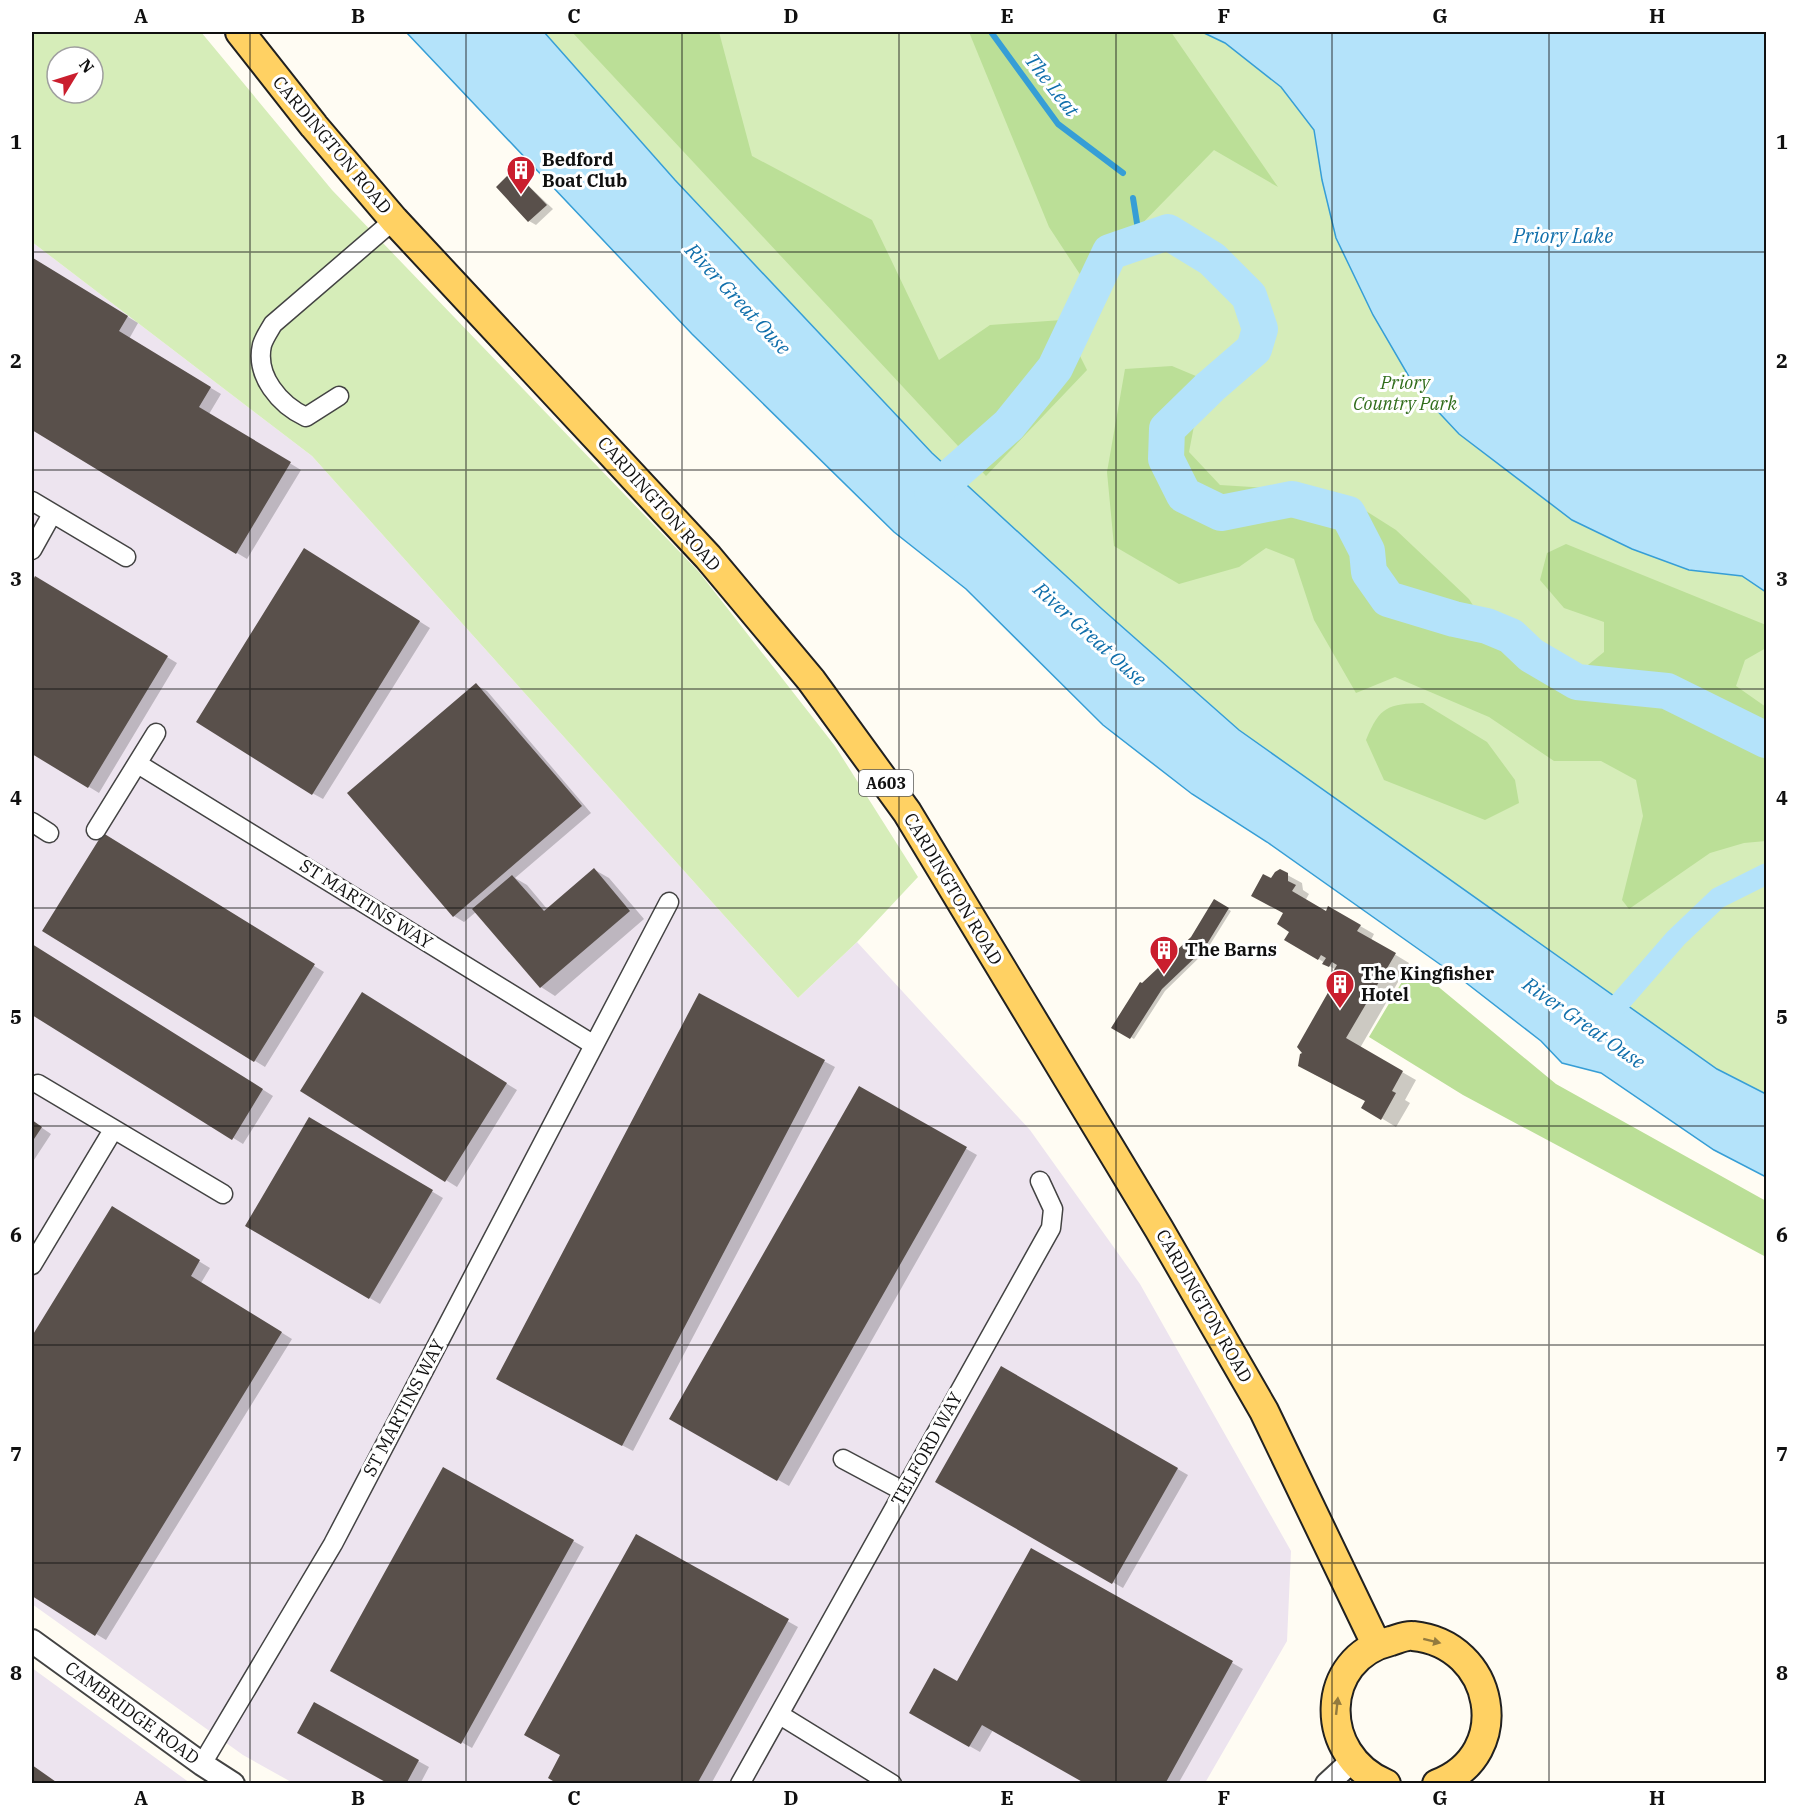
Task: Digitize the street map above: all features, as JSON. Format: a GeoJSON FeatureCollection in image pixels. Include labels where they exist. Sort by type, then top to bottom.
{"type":"FeatureCollection","features":[{"type":"Feature","properties":{"kind":"main road","name":"CARDINGTON ROAD"},"geometry":{"type":"LineString","coordinates":[[240,32],[314,126],[394,220],[708,556],[811,680],[907,812],[1159,1229],[1264,1411],[1376,1644]]}},
{"type":"Feature","properties":{"kind":"main road"},"geometry":{"type":"LineString","coordinates":[[1386,1784],[1368,1776],[1352,1761],[1338,1734],[1335,1704],[1348,1669],[1376,1644],[1411,1636],[1446,1644],[1474,1668],[1487,1704],[1485,1734],[1471,1760],[1447,1782]]}},
{"type":"Feature","properties":{"kind":"street"},"geometry":{"type":"LineString","coordinates":[[339,396],[306,417],[290,410],[273,391],[262,368],[262,345],[273,324],[394,220]]}},
{"type":"Feature","properties":{"kind":"street"},"geometry":{"type":"LineString","coordinates":[[32,501],[126,557]]}},
{"type":"Feature","properties":{"kind":"street"},"geometry":{"type":"LineString","coordinates":[[32,550],[52,514]]}},
{"type":"Feature","properties":{"kind":"street"},"geometry":{"type":"LineString","coordinates":[[96,830],[156,733]]}},
{"type":"Feature","properties":{"kind":"street","name":"ST MARTINS WAY"},"geometry":{"type":"LineString","coordinates":[[138,764],[594,1045]]}},
{"type":"Feature","properties":{"kind":"street"},"geometry":{"type":"LineString","coordinates":[[32,822],[49,833]]}},
{"type":"Feature","properties":{"kind":"street","name":"ST MARTINS WAY"},"geometry":{"type":"LineString","coordinates":[[202,1764],[333,1544],[669,902]]}},
{"type":"Feature","properties":{"kind":"street"},"geometry":{"type":"LineString","coordinates":[[38,1084],[224,1194]]}},
{"type":"Feature","properties":{"kind":"street"},"geometry":{"type":"LineString","coordinates":[[32,1265],[113,1130]]}},
{"type":"Feature","properties":{"kind":"street","name":"TELFORD WAY"},"geometry":{"type":"LineString","coordinates":[[740,1784],[1051,1228],[1053,1209],[1040,1182]]}},
{"type":"Feature","properties":{"kind":"street"},"geometry":{"type":"LineString","coordinates":[[843,1459],[903,1491]]}},
{"type":"Feature","properties":{"kind":"street","name":"CAMBRIDGE ROAD"},"geometry":{"type":"LineString","coordinates":[[32,1641],[233,1784]]}},
{"type":"Feature","properties":{"kind":"street"},"geometry":{"type":"LineString","coordinates":[[780,1715],[892,1784]]}},
{"type":"Feature","properties":{"kind":"street"},"geometry":{"type":"LineString","coordinates":[[1327,1784],[1352,1761]]}},
{"type":"Feature","properties":{"kind":"shaded area"},"geometry":{"type":"Polygon","coordinates":[[[32,242],[312,456],[798,998],[857,942],[1030,1130],[1140,1284],[1291,1551],[1287,1641],[1205,1783],[293,1783],[243,1755],[32,1604],[32,242]]]}},
{"type":"Feature","properties":{"kind":"shaded area"},"geometry":{"type":"Polygon","coordinates":[[[32,1668],[190,1783],[32,1783],[32,1668]]]}},
{"type":"Feature","properties":{"kind":"green space"},"geometry":{"type":"Polygon","coordinates":[[[32,32],[201,32],[332,190],[699,572],[835,746],[918,877],[857,942],[798,998],[312,456],[32,242],[32,32]]]}},
{"type":"Feature","properties":{"kind":"green space","name":"Priory Country Park"},"geometry":{"type":"Polygon","coordinates":[[[544,32],[1766,32],[1766,1094],[1718,1070],[1239,730],[1102,609],[932,453],[675,180],[544,32]]]}},
{"type":"Feature","properties":{"kind":"green space"},"geometry":{"type":"Polygon","coordinates":[[[572,32],[719,32],[752,156],[872,220],[939,360],[990,325],[1062,320],[1087,370],[986,476],[572,32]]]}},
{"type":"Feature","properties":{"kind":"green space"},"geometry":{"type":"Polygon","coordinates":[[[969,32],[1171,32],[1278,187],[1214,150],[1085,282],[1049,227],[969,32]]]}},
{"type":"Feature","properties":{"kind":"green space"},"geometry":{"type":"Polygon","coordinates":[[[1172,366],[1203,379],[1189,452],[1220,485],[1336,492],[1396,530],[1469,599],[1494,639],[1554,682],[1583,669],[1604,652],[1604,622],[1564,608],[1540,580],[1547,553],[1566,544],[1766,625],[1766,648],[1745,660],[1736,686],[1766,707],[1766,841],[1744,843],[1710,853],[1629,909],[1622,900],[1643,816],[1636,780],[1601,761],[1554,761],[1489,717],[1395,677],[1356,693],[1314,620],[1294,559],[1266,548],[1239,567],[1179,584],[1114,546],[1107,472],[1125,369],[1172,366]]]}},
{"type":"Feature","properties":{"kind":"green space"},"geometry":{"type":"Polygon","coordinates":[[[1423,703],[1487,742],[1515,780],[1519,803],[1485,820],[1384,780],[1366,740],[1371,729],[1381,714],[1393,706],[1423,703]]]}},
{"type":"Feature","properties":{"kind":"green space"},"geometry":{"type":"Polygon","coordinates":[[[1412,965],[1556,1084],[1766,1201],[1766,1257],[1463,1095],[1369,1037],[1412,965]]]}},
{"type":"Feature","properties":{"kind":"water","name":"River Great Ouse"},"geometry":{"type":"Polygon","coordinates":[[[406,32],[544,32],[675,180],[932,453],[1102,609],[1239,730],[1717,1069],[1766,1094],[1766,1177],[1714,1150],[1601,1073],[1562,1063],[1541,1041],[1465,982],[1267,842],[1192,794],[1103,725],[966,589],[894,532],[692,334],[406,32]]]}},
{"type":"Feature","properties":{"kind":"water","name":"Priory Lake"},"geometry":{"type":"Polygon","coordinates":[[[1202,32],[1766,32],[1766,592],[1742,576],[1689,570],[1632,549],[1572,520],[1459,434],[1415,387],[1373,315],[1336,238],[1322,180],[1314,130],[1281,87],[1225,43],[1202,32]]]}},
{"type":"Feature","properties":{"kind":"building","name":"Bedford Boat Club"},"geometry":{"type":"Polygon","coordinates":[[[513,170],[547,205],[528,222],[496,187],[513,170]]]}},
{"type":"Feature","properties":{"kind":"building"},"geometry":{"type":"Polygon","coordinates":[[[33,258],[128,316],[119,331],[211,387],[199,407],[291,462],[236,554],[32,430],[33,258]]]}},
{"type":"Feature","properties":{"kind":"building"},"geometry":{"type":"Polygon","coordinates":[[[304,548],[420,621],[312,795],[196,722],[304,548]]]}},
{"type":"Feature","properties":{"kind":"building"},"geometry":{"type":"Polygon","coordinates":[[[35,576],[168,656],[88,788],[32,754],[32,582],[35,576]]]}},
{"type":"Feature","properties":{"kind":"building"},"geometry":{"type":"Polygon","coordinates":[[[476,683],[582,806],[453,917],[347,793],[476,683]]]}},
{"type":"Feature","properties":{"kind":"building"},"geometry":{"type":"Polygon","coordinates":[[[103,833],[315,964],[254,1062],[42,931],[103,833]]]}},
{"type":"Feature","properties":{"kind":"building"},"geometry":{"type":"Polygon","coordinates":[[[594,868],[630,911],[540,988],[472,909],[512,875],[544,911],[594,868]]]}},
{"type":"Feature","properties":{"kind":"building","name":"The Kingfisher Hotel"},"geometry":{"type":"Polygon","coordinates":[[[1280,869],[1288,873],[1288,881],[1296,885],[1292,891],[1326,911],[1328,906],[1361,925],[1357,931],[1396,953],[1346,1038],[1403,1071],[1392,1091],[1396,1093],[1381,1120],[1361,1108],[1365,1101],[1298,1066],[1302,1053],[1297,1047],[1334,982],[1331,975],[1337,965],[1332,962],[1329,967],[1322,964],[1326,958],[1321,955],[1318,960],[1284,940],[1289,932],[1277,924],[1283,913],[1251,896],[1263,874],[1271,878],[1280,869]]]}},
{"type":"Feature","properties":{"kind":"building","name":"The Barns"},"geometry":{"type":"Polygon","coordinates":[[[1214,899],[1229,908],[1204,949],[1162,989],[1130,1039],[1111,1028],[1140,982],[1142,983],[1191,937],[1214,899]]]}},
{"type":"Feature","properties":{"kind":"building"},"geometry":{"type":"Polygon","coordinates":[[[32,944],[263,1089],[232,1140],[32,1015],[32,944]]]}},
{"type":"Feature","properties":{"kind":"building"},"geometry":{"type":"Polygon","coordinates":[[[362,992],[507,1083],[445,1182],[300,1091],[362,992]]]}},
{"type":"Feature","properties":{"kind":"building"},"geometry":{"type":"Polygon","coordinates":[[[699,993],[825,1060],[622,1446],[496,1379],[699,993]]]}},
{"type":"Feature","properties":{"kind":"building"},"geometry":{"type":"Polygon","coordinates":[[[859,1086],[967,1147],[777,1481],[669,1419],[859,1086]]]}},
{"type":"Feature","properties":{"kind":"building"},"geometry":{"type":"Polygon","coordinates":[[[309,1117],[433,1190],[369,1299],[245,1226],[309,1117]]]}},
{"type":"Feature","properties":{"kind":"building"},"geometry":{"type":"Polygon","coordinates":[[[32,1120],[42,1127],[32,1142],[32,1120]]]}},
{"type":"Feature","properties":{"kind":"building"},"geometry":{"type":"Polygon","coordinates":[[[112,1206],[200,1260],[191,1276],[282,1332],[95,1636],[32,1596],[32,1336],[112,1206]]]}},
{"type":"Feature","properties":{"kind":"building"},"geometry":{"type":"Polygon","coordinates":[[[1001,1366],[1178,1468],[1112,1584],[935,1482],[1001,1366]]]}},
{"type":"Feature","properties":{"kind":"building"},"geometry":{"type":"Polygon","coordinates":[[[443,1467],[574,1540],[461,1744],[330,1671],[443,1467]]]}},
{"type":"Feature","properties":{"kind":"building"},"geometry":{"type":"Polygon","coordinates":[[[636,1534],[789,1619],[697,1784],[558,1784],[548,1778],[560,1755],[524,1735],[636,1534]]]}},
{"type":"Feature","properties":{"kind":"building"},"geometry":{"type":"Polygon","coordinates":[[[1031,1548],[1233,1661],[1165,1784],[1086,1784],[982,1725],[969,1747],[909,1713],[934,1668],[957,1681],[1031,1548]]]}},
{"type":"Feature","properties":{"kind":"building"},"geometry":{"type":"Polygon","coordinates":[[[314,1702],[419,1760],[406,1784],[389,1784],[297,1733],[314,1702]]]}},
{"type":"Feature","properties":{"kind":"building"},"geometry":{"type":"Polygon","coordinates":[[[32,1765],[59,1784],[32,1784],[32,1765]]]}},
{"type":"Feature","properties":{"kind":"waterway","name":"The Leat"},"geometry":{"type":"LineString","coordinates":[[991,32],[1058,124],[1123,173]]}},
{"type":"Feature","properties":{"kind":"waterway"},"geometry":{"type":"LineString","coordinates":[[1133,198],[1140,242]]}},
{"type":"Feature","properties":{"kind":"waterway"},"geometry":{"type":"LineString","coordinates":[[932,493],[1009,425],[1055,368],[1110,252],[1168,232],[1212,259],[1249,296],[1260,329],[1254,349],[1210,387],[1167,429],[1166,459],[1184,495],[1221,513],[1292,499],[1348,514],[1367,551],[1369,572],[1388,599],[1454,619],[1487,626],[1511,636],[1531,655],[1577,682],[1667,691],[1766,740]]}},
{"type":"Feature","properties":{"kind":"waterway","name":"River Great Ouse"},"geometry":{"type":"LineString","coordinates":[[1602,1023],[1676,938],[1718,898],[1766,874]]}},
{"type":"Feature","properties":{"kind":"place","name":"Bedford Boat Club"},"geometry":{"type":"Point","coordinates":[521,196]}},
{"type":"Feature","properties":{"kind":"place","name":"The Barns"},"geometry":{"type":"Point","coordinates":[1164,976]}},
{"type":"Feature","properties":{"kind":"place","name":"The Kingfisher Hotel"},"geometry":{"type":"Point","coordinates":[1340,1010]}}]}
